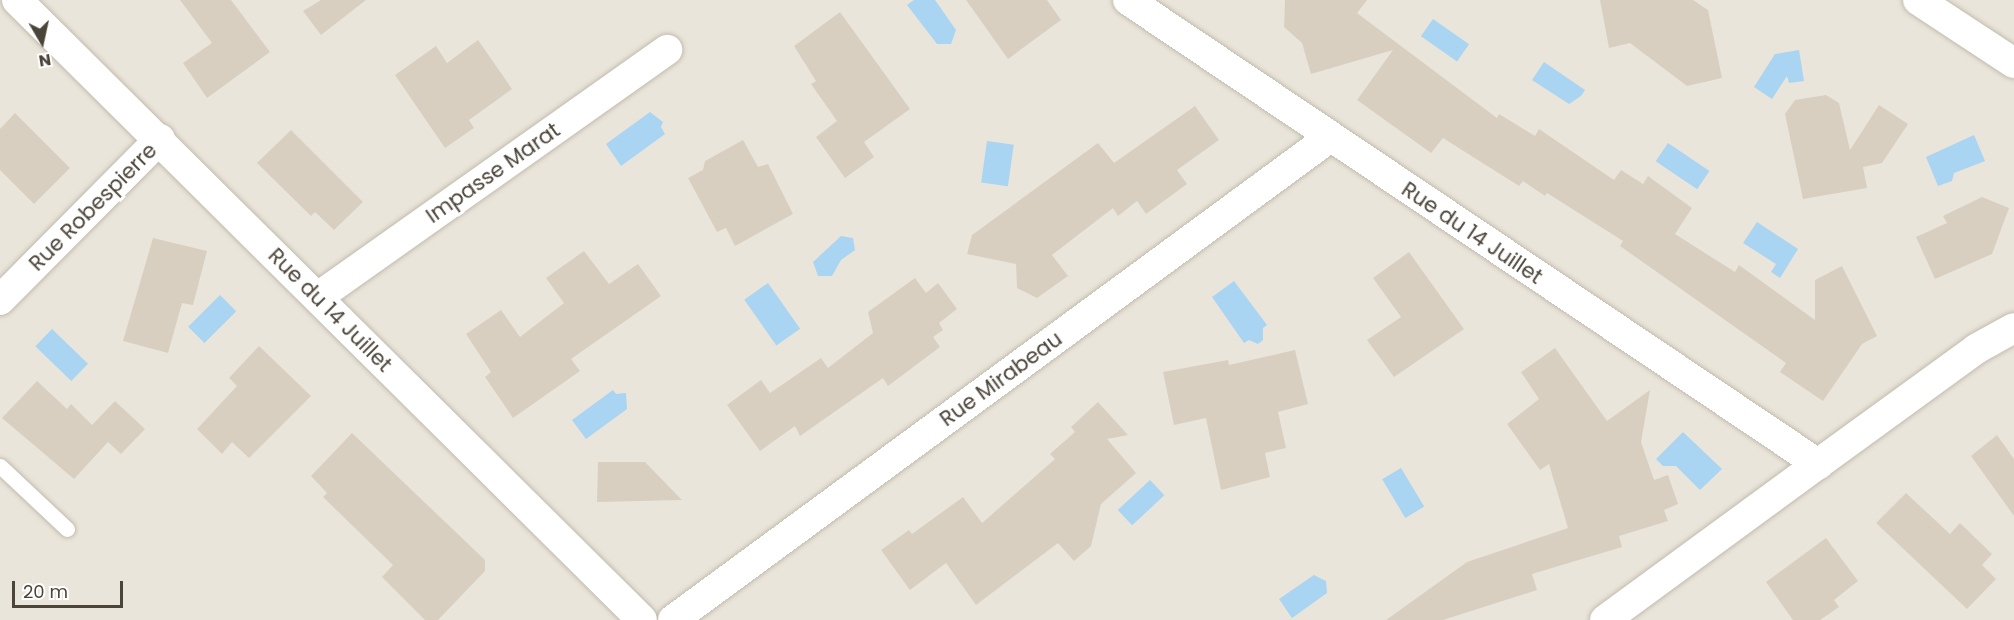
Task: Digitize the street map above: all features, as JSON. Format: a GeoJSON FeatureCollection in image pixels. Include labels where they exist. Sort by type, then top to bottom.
{"type":"FeatureCollection","features":[{"type":"Feature","properties":{"kind":"street","name":"Rue du 14 Juillet"},"geometry":{"type":"LineString","coordinates":[[17,0],[160,139],[642,620]]}},
{"type":"Feature","properties":{"kind":"street","name":"Rue du 14 Juillet"},"geometry":{"type":"LineString","coordinates":[[1128,0],[1329,138],[1818,464]]}},
{"type":"Feature","properties":{"kind":"street"},"geometry":{"type":"LineString","coordinates":[[1918,0],[2014,63]]}},
{"type":"Feature","properties":{"kind":"street","name":"Impasse Marat"},"geometry":{"type":"LineString","coordinates":[[318,297],[668,50]]}},
{"type":"Feature","properties":{"kind":"street","name":"Rue Mirabeau"},"geometry":{"type":"LineString","coordinates":[[673,620],[1329,138]]}},
{"type":"Feature","properties":{"kind":"street","name":"Rue Robespierre"},"geometry":{"type":"LineString","coordinates":[[0,300],[160,139]]}},
{"type":"Feature","properties":{"kind":"street"},"geometry":{"type":"LineString","coordinates":[[1605,620],[1976,349],[2014,328]]}},
{"type":"Feature","properties":{"kind":"lane"},"geometry":{"type":"LineString","coordinates":[[0,466],[67,529]]}},
{"type":"Feature","properties":{"kind":"shaded area"},"geometry":{"type":"Polygon","coordinates":[[[0,0],[2014,0],[2014,620],[0,620],[0,0]]]}},
{"type":"Feature","properties":{"kind":"water"},"geometry":{"type":"Polygon","coordinates":[[[914,0],[935,0],[956,30],[951,44],[937,44],[907,5],[914,0]]]}},
{"type":"Feature","properties":{"kind":"water"},"geometry":{"type":"Polygon","coordinates":[[[1433,19],[1469,44],[1457,61],[1421,36],[1433,19]]]}},
{"type":"Feature","properties":{"kind":"water"},"geometry":{"type":"Polygon","coordinates":[[[1799,50],[1804,81],[1789,83],[1787,76],[1772,99],[1754,87],[1775,54],[1799,50]]]}},
{"type":"Feature","properties":{"kind":"water"},"geometry":{"type":"Polygon","coordinates":[[[1544,62],[1585,90],[1581,96],[1569,104],[1532,80],[1544,62]]]}},
{"type":"Feature","properties":{"kind":"water"},"geometry":{"type":"Polygon","coordinates":[[[650,112],[663,122],[661,127],[665,134],[621,166],[606,144],[650,112]]]}},
{"type":"Feature","properties":{"kind":"water"},"geometry":{"type":"Polygon","coordinates":[[[1974,135],[1985,161],[1954,173],[1952,181],[1938,186],[1926,157],[1974,135]]]}},
{"type":"Feature","properties":{"kind":"water"},"geometry":{"type":"Polygon","coordinates":[[[987,141],[1014,145],[1008,186],[981,183],[987,141]]]}},
{"type":"Feature","properties":{"kind":"water"},"geometry":{"type":"Polygon","coordinates":[[[1668,143],[1709,171],[1697,189],[1656,161],[1668,143]]]}},
{"type":"Feature","properties":{"kind":"water"},"geometry":{"type":"Polygon","coordinates":[[[1757,222],[1798,249],[1780,278],[1771,272],[1776,264],[1743,243],[1757,222]]]}},
{"type":"Feature","properties":{"kind":"water"},"geometry":{"type":"Polygon","coordinates":[[[841,236],[853,238],[855,250],[841,260],[832,276],[818,276],[813,262],[841,236]]]}},
{"type":"Feature","properties":{"kind":"water"},"geometry":{"type":"Polygon","coordinates":[[[1234,281],[1267,325],[1263,328],[1263,340],[1258,344],[1249,340],[1244,343],[1212,297],[1234,281]]]}},
{"type":"Feature","properties":{"kind":"water"},"geometry":{"type":"Polygon","coordinates":[[[768,283],[800,329],[776,346],[744,300],[768,283]]]}},
{"type":"Feature","properties":{"kind":"water"},"geometry":{"type":"Polygon","coordinates":[[[220,295],[236,311],[204,343],[188,327],[220,295]]]}},
{"type":"Feature","properties":{"kind":"water"},"geometry":{"type":"Polygon","coordinates":[[[52,329],[88,364],[71,381],[35,346],[52,329]]]}},
{"type":"Feature","properties":{"kind":"water"},"geometry":{"type":"Polygon","coordinates":[[[613,390],[616,394],[626,393],[627,409],[586,439],[572,420],[613,390]]]}},
{"type":"Feature","properties":{"kind":"water"},"geometry":{"type":"Polygon","coordinates":[[[1683,432],[1722,469],[1700,490],[1676,466],[1663,466],[1656,459],[1683,432]]]}},
{"type":"Feature","properties":{"kind":"water"},"geometry":{"type":"Polygon","coordinates":[[[1401,468],[1424,507],[1405,518],[1382,479],[1401,468]]]}},
{"type":"Feature","properties":{"kind":"water"},"geometry":{"type":"Polygon","coordinates":[[[1150,480],[1164,495],[1132,525],[1118,510],[1150,480]]]}},
{"type":"Feature","properties":{"kind":"water"},"geometry":{"type":"Polygon","coordinates":[[[1314,575],[1326,581],[1327,593],[1292,618],[1279,599],[1314,575]]]}},
{"type":"Feature","properties":{"kind":"building"},"geometry":{"type":"Polygon","coordinates":[[[180,0],[231,0],[270,52],[207,98],[183,63],[212,43],[180,0]]]}},
{"type":"Feature","properties":{"kind":"building"},"geometry":{"type":"Polygon","coordinates":[[[321,0],[366,0],[321,35],[303,11],[321,0]]]}},
{"type":"Feature","properties":{"kind":"building"},"geometry":{"type":"Polygon","coordinates":[[[966,0],[1047,0],[1061,20],[1008,59],[966,0]]]}},
{"type":"Feature","properties":{"kind":"building"},"geometry":{"type":"Polygon","coordinates":[[[1285,0],[1367,0],[1357,13],[1497,118],[1499,114],[1535,136],[1539,129],[1614,180],[1621,170],[1643,184],[1648,176],[1692,208],[1675,234],[1735,272],[1739,265],[1815,320],[1815,280],[1842,266],[1877,336],[1862,344],[1823,401],[1780,372],[1786,363],[1620,246],[1623,241],[1547,193],[1545,196],[1523,181],[1519,186],[1443,138],[1431,153],[1357,100],[1393,50],[1311,74],[1302,43],[1284,27],[1285,0]]]}},
{"type":"Feature","properties":{"kind":"building"},"geometry":{"type":"Polygon","coordinates":[[[1600,0],[1693,0],[1708,10],[1722,78],[1687,86],[1630,43],[1609,48],[1600,0]]]}},
{"type":"Feature","properties":{"kind":"building"},"geometry":{"type":"Polygon","coordinates":[[[840,12],[910,109],[864,142],[874,157],[845,178],[816,137],[837,121],[811,84],[816,81],[794,46],[840,12]]]}},
{"type":"Feature","properties":{"kind":"building"},"geometry":{"type":"Polygon","coordinates":[[[478,40],[512,89],[469,120],[474,128],[445,148],[395,75],[436,46],[447,63],[478,40]]]}},
{"type":"Feature","properties":{"kind":"building"},"geometry":{"type":"Polygon","coordinates":[[[1826,95],[1839,103],[1850,150],[1879,105],[1908,124],[1882,163],[1863,167],[1867,188],[1803,199],[1785,114],[1795,100],[1826,95]]]}},
{"type":"Feature","properties":{"kind":"building"},"geometry":{"type":"Polygon","coordinates":[[[1195,106],[1219,140],[1177,170],[1187,184],[1146,214],[1137,201],[1118,216],[1113,208],[1052,255],[1068,276],[1037,298],[1017,288],[1016,264],[967,254],[972,235],[1098,143],[1114,163],[1195,106]]]}},
{"type":"Feature","properties":{"kind":"building"},"geometry":{"type":"Polygon","coordinates":[[[15,113],[70,168],[34,204],[0,170],[0,129],[15,113]]]}},
{"type":"Feature","properties":{"kind":"building"},"geometry":{"type":"Polygon","coordinates":[[[291,130],[363,202],[334,230],[315,212],[311,216],[257,163],[291,130]]]}},
{"type":"Feature","properties":{"kind":"building"},"geometry":{"type":"Polygon","coordinates":[[[743,140],[758,167],[768,164],[793,214],[735,246],[726,228],[717,232],[688,178],[703,170],[705,161],[743,140]]]}},
{"type":"Feature","properties":{"kind":"building"},"geometry":{"type":"Polygon","coordinates":[[[1982,197],[2009,208],[1992,254],[1935,279],[1916,237],[1947,223],[1943,216],[1982,197]]]}},
{"type":"Feature","properties":{"kind":"building"},"geometry":{"type":"Polygon","coordinates":[[[153,238],[207,251],[193,305],[182,303],[168,353],[123,341],[153,238]]]}},
{"type":"Feature","properties":{"kind":"building"},"geometry":{"type":"Polygon","coordinates":[[[584,251],[609,284],[638,264],[661,296],[571,359],[580,371],[513,418],[485,377],[491,372],[466,334],[501,310],[520,337],[564,303],[546,278],[584,251]]]}},
{"type":"Feature","properties":{"kind":"building"},"geometry":{"type":"Polygon","coordinates":[[[1409,252],[1464,329],[1394,377],[1367,340],[1401,317],[1373,278],[1409,252]]]}},
{"type":"Feature","properties":{"kind":"building"},"geometry":{"type":"Polygon","coordinates":[[[915,278],[926,293],[938,283],[957,309],[939,323],[943,330],[933,337],[940,347],[888,386],[883,378],[800,436],[795,426],[760,451],[727,405],[761,380],[770,393],[821,358],[828,368],[873,333],[868,312],[915,278]]]}},
{"type":"Feature","properties":{"kind":"building"},"geometry":{"type":"Polygon","coordinates":[[[259,346],[311,396],[249,458],[232,442],[222,454],[197,429],[237,386],[229,378],[259,346]]]}},
{"type":"Feature","properties":{"kind":"building"},"geometry":{"type":"Polygon","coordinates":[[[1555,348],[1607,421],[1650,390],[1641,442],[1654,480],[1668,475],[1678,504],[1664,510],[1668,521],[1619,536],[1622,547],[1532,574],[1537,590],[1443,620],[1386,620],[1467,562],[1568,528],[1549,464],[1540,470],[1507,424],[1539,399],[1521,372],[1555,348]]]}},
{"type":"Feature","properties":{"kind":"building"},"geometry":{"type":"Polygon","coordinates":[[[1295,350],[1308,404],[1278,412],[1286,448],[1265,453],[1270,477],[1221,490],[1206,418],[1174,425],[1163,372],[1228,360],[1229,365],[1295,350]]]}},
{"type":"Feature","properties":{"kind":"building"},"geometry":{"type":"Polygon","coordinates":[[[37,381],[67,409],[71,404],[92,425],[115,401],[145,429],[121,454],[108,442],[74,479],[2,418],[37,381]]]}},
{"type":"Feature","properties":{"kind":"building"},"geometry":{"type":"Polygon","coordinates":[[[1098,402],[1128,435],[1107,439],[1136,473],[1101,504],[1091,546],[1074,561],[1058,543],[976,605],[946,563],[910,590],[881,550],[909,530],[912,534],[963,497],[982,523],[1055,459],[1050,454],[1075,432],[1071,427],[1098,402]]]}},
{"type":"Feature","properties":{"kind":"building"},"geometry":{"type":"Polygon","coordinates":[[[352,433],[485,560],[485,571],[438,620],[425,620],[382,577],[393,565],[323,497],[327,493],[311,476],[352,433]]]}},
{"type":"Feature","properties":{"kind":"building"},"geometry":{"type":"Polygon","coordinates":[[[1997,435],[2014,459],[2014,516],[1971,456],[1997,435]]]}},
{"type":"Feature","properties":{"kind":"building"},"geometry":{"type":"Polygon","coordinates":[[[598,462],[645,462],[682,500],[597,502],[598,462]]]}},
{"type":"Feature","properties":{"kind":"building"},"geometry":{"type":"Polygon","coordinates":[[[1906,493],[1950,534],[1960,523],[1992,554],[1982,565],[1996,579],[1967,609],[1876,523],[1906,493]]]}},
{"type":"Feature","properties":{"kind":"building"},"geometry":{"type":"Polygon","coordinates":[[[1826,538],[1858,581],[1834,600],[1839,607],[1820,620],[1793,620],[1766,582],[1826,538]]]}}]}
